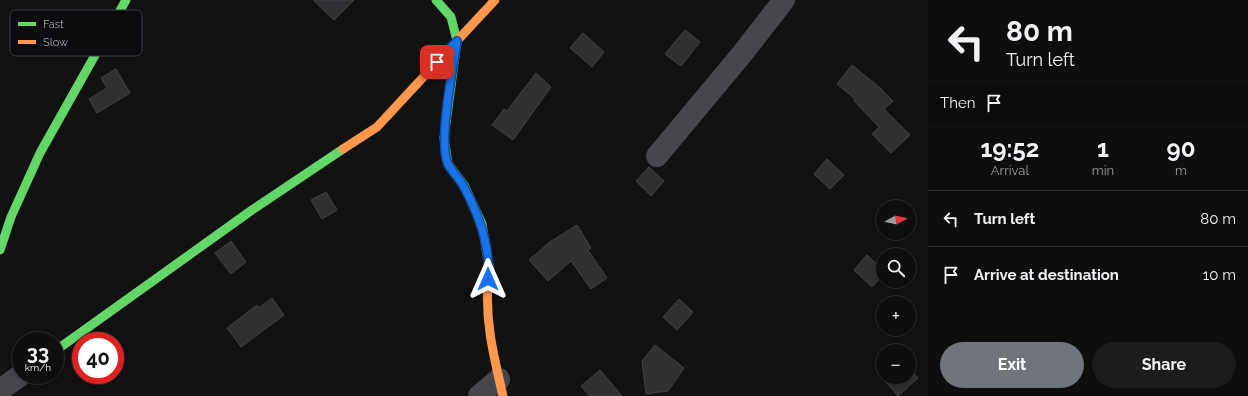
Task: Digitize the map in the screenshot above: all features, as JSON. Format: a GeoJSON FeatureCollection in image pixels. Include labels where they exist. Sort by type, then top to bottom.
{"type":"FeatureCollection","features":[{"type":"Feature","properties":{"kind":"street"},"geometry":{"type":"LineString","coordinates":[[121,10],[126,0]]}},
{"type":"Feature","properties":{"kind":"street"},"geometry":{"type":"LineString","coordinates":[[436,0],[451,17],[457,41],[444,138],[448,164],[464,185],[482,224],[489,266],[486,307],[492,349],[501,387],[479,396]]}},
{"type":"Feature","properties":{"kind":"street"},"geometry":{"type":"LineString","coordinates":[[64,345],[252,210],[377,127],[495,0]]}},
{"type":"Feature","properties":{"kind":"street"},"geometry":{"type":"LineString","coordinates":[[657,156],[742,54],[784,0]]}},
{"type":"Feature","properties":{"kind":"street"},"geometry":{"type":"LineString","coordinates":[[0,250],[8,219],[31,169],[97,56]]}},
{"type":"Feature","properties":{"kind":"street"},"geometry":{"type":"LineString","coordinates":[[0,390],[12,381]]}},
{"type":"Feature","properties":{"kind":"building"},"geometry":{"type":"Polygon","coordinates":[[[313,0],[354,0],[334,20],[313,0]]]}},
{"type":"Feature","properties":{"kind":"building"},"geometry":{"type":"Polygon","coordinates":[[[685,30],[700,42],[681,66],[665,54],[685,30]]]}},
{"type":"Feature","properties":{"kind":"building"},"geometry":{"type":"Polygon","coordinates":[[[583,33],[604,52],[592,67],[570,48],[583,33]]]}},
{"type":"Feature","properties":{"kind":"building"},"geometry":{"type":"Polygon","coordinates":[[[852,65],[879,87],[893,101],[884,109],[910,135],[891,153],[872,134],[879,127],[854,101],[855,99],[837,84],[852,65]]]}},
{"type":"Feature","properties":{"kind":"building"},"geometry":{"type":"Polygon","coordinates":[[[116,69],[130,93],[97,113],[89,99],[107,88],[101,78],[116,69]]]}},
{"type":"Feature","properties":{"kind":"building"},"geometry":{"type":"Polygon","coordinates":[[[536,73],[551,87],[513,140],[492,125],[504,109],[507,111],[536,73]]]}},
{"type":"Feature","properties":{"kind":"building"},"geometry":{"type":"Polygon","coordinates":[[[827,159],[844,175],[830,189],[814,174],[827,159]]]}},
{"type":"Feature","properties":{"kind":"building"},"geometry":{"type":"Polygon","coordinates":[[[649,167],[664,181],[651,196],[636,181],[649,167]]]}},
{"type":"Feature","properties":{"kind":"building"},"geometry":{"type":"Polygon","coordinates":[[[326,192],[337,210],[322,219],[311,200],[326,192]]]}},
{"type":"Feature","properties":{"kind":"building"},"geometry":{"type":"Polygon","coordinates":[[[577,225],[591,248],[588,250],[607,278],[591,289],[571,261],[548,281],[529,260],[550,242],[577,225]]]}},
{"type":"Feature","properties":{"kind":"building"},"geometry":{"type":"Polygon","coordinates":[[[231,241],[246,262],[231,274],[215,253],[231,241]]]}},
{"type":"Feature","properties":{"kind":"building"},"geometry":{"type":"Polygon","coordinates":[[[867,255],[876,263],[876,283],[872,287],[854,270],[867,255]]]}},
{"type":"Feature","properties":{"kind":"building"},"geometry":{"type":"Polygon","coordinates":[[[272,298],[284,315],[241,347],[227,328],[257,305],[259,308],[272,298]]]}},
{"type":"Feature","properties":{"kind":"building"},"geometry":{"type":"Polygon","coordinates":[[[679,299],[693,312],[677,330],[663,317],[679,299]]]}},
{"type":"Feature","properties":{"kind":"building"},"geometry":{"type":"Polygon","coordinates":[[[655,345],[684,368],[668,391],[646,394],[642,361],[655,345]]]}},
{"type":"Feature","properties":{"kind":"building"},"geometry":{"type":"Polygon","coordinates":[[[600,370],[622,396],[590,396],[581,386],[600,370]]]}},
{"type":"Feature","properties":{"kind":"building"},"geometry":{"type":"Polygon","coordinates":[[[888,384],[911,384],[898,396],[888,384]]]}},
{"type":"Feature","properties":{"kind":"traffic: fast"},"geometry":{"type":"LineString","coordinates":[[120,10],[126,0]]}},
{"type":"Feature","properties":{"kind":"traffic: fast"},"geometry":{"type":"LineString","coordinates":[[436,0],[451,17],[457,41],[444,138],[448,164],[464,185],[482,224],[489,266],[488,282]]}},
{"type":"Feature","properties":{"kind":"traffic: fast"},"geometry":{"type":"LineString","coordinates":[[0,250],[11,217],[40,153],[95,56]]}},
{"type":"Feature","properties":{"kind":"traffic: fast"},"geometry":{"type":"LineString","coordinates":[[64,345],[252,210],[343,149]]}},
{"type":"Feature","properties":{"kind":"traffic: slow"},"geometry":{"type":"LineString","coordinates":[[343,149],[377,127],[495,0]]}},
{"type":"Feature","properties":{"kind":"traffic: slow"},"geometry":{"type":"LineString","coordinates":[[488,282],[487,297],[489,326],[503,396]]}},
{"type":"Feature","properties":{"kind":"route"},"geometry":{"type":"LineString","coordinates":[[437,62],[457,41],[444,138],[448,164],[464,185],[482,224],[489,266],[488,279]]}}]}
